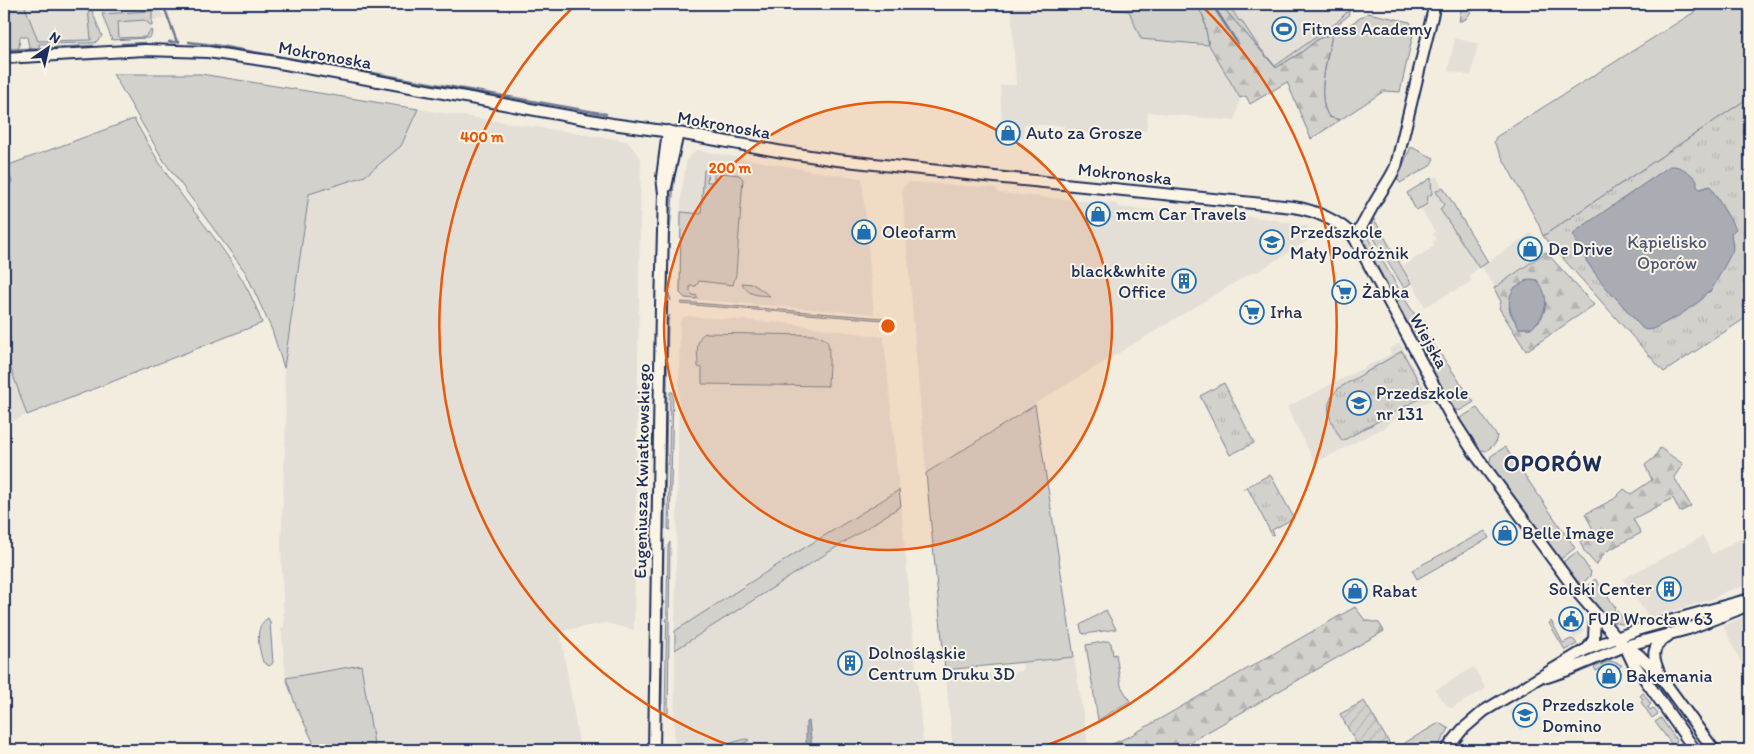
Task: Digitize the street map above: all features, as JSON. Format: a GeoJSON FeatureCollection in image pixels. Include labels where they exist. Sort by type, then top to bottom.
{"type":"FeatureCollection","features":[{"type":"Feature","properties":{"kind":"main road"},"geometry":{"type":"LineString","coordinates":[[1354,237],[1368,218],[1396,166],[1434,4]]}},
{"type":"Feature","properties":{"kind":"main road","name":"Mokronoska"},"geometry":{"type":"LineString","coordinates":[[4,58],[165,50],[218,54],[612,124],[673,132],[837,160],[1293,207],[1325,217],[1342,227]]}},
{"type":"Feature","properties":{"kind":"main road","name":"Eugeniusza Kwiatkowskiego"},"geometry":{"type":"LineString","coordinates":[[654,750],[664,193],[669,181],[673,132]]}},
{"type":"Feature","properties":{"kind":"main road","name":"Wiejska"},"geometry":{"type":"LineString","coordinates":[[1342,227],[1354,237],[1467,443],[1566,577],[1595,614],[1625,646]]}},
{"type":"Feature","properties":{"kind":"main road"},"geometry":{"type":"LineString","coordinates":[[1446,750],[1453,739],[1476,717],[1498,702],[1541,678],[1550,670],[1588,649],[1616,637],[1750,598]]}},
{"type":"Feature","properties":{"kind":"main road"},"geometry":{"type":"LineString","coordinates":[[1541,678],[1568,670],[1625,646],[1688,629],[1750,604]]}},
{"type":"Feature","properties":{"kind":"main road"},"geometry":{"type":"LineString","coordinates":[[1588,649],[1594,638],[1595,614]]}},
{"type":"Feature","properties":{"kind":"main road"},"geometry":{"type":"LineString","coordinates":[[1660,676],[1654,660],[1654,652],[1663,639],[1672,633]]}},
{"type":"Feature","properties":{"kind":"main road"},"geometry":{"type":"LineString","coordinates":[[1625,646],[1640,655],[1660,676],[1714,750]]}},
{"type":"Feature","properties":{"kind":"main road"},"geometry":{"type":"LineString","coordinates":[[1625,646],[1632,661],[1695,750]]}},
{"type":"Feature","properties":{"kind":"shaded area"},"geometry":{"type":"Polygon","coordinates":[[[24,4],[89,4],[91,40],[37,41],[24,4]]]}},
{"type":"Feature","properties":{"kind":"shaded area"},"geometry":{"type":"Polygon","coordinates":[[[98,4],[158,4],[164,19],[152,20],[152,33],[148,38],[112,40],[98,4]]]}},
{"type":"Feature","properties":{"kind":"shaded area"},"geometry":{"type":"Polygon","coordinates":[[[1011,4],[1062,4],[1129,11],[1141,39],[1209,45],[1240,98],[1235,121],[1148,112],[1146,131],[1128,129],[1113,136],[1064,131],[1064,126],[1024,124],[1024,139],[1011,140],[1002,128],[1000,85],[1016,85],[1011,4]]]}},
{"type":"Feature","properties":{"kind":"shaded area"},"geometry":{"type":"Polygon","coordinates":[[[1220,4],[1349,4],[1350,9],[1336,23],[1276,68],[1220,4]]]}},
{"type":"Feature","properties":{"kind":"shaded area"},"geometry":{"type":"Polygon","coordinates":[[[1455,38],[1478,44],[1471,76],[1448,71],[1455,38]]]}},
{"type":"Feature","properties":{"kind":"shaded area"},"geometry":{"type":"Polygon","coordinates":[[[418,109],[627,141],[641,159],[634,630],[606,623],[560,631],[580,749],[600,746],[600,750],[375,750],[361,665],[286,678],[281,628],[284,627],[281,543],[286,420],[284,368],[309,193],[365,176],[401,146],[418,109]]]}},
{"type":"Feature","properties":{"kind":"shaded area","name":"Oleofarm"},"geometry":{"type":"Polygon","coordinates":[[[696,150],[862,178],[874,314],[685,299],[679,293],[681,195],[687,160],[696,150]]]}},
{"type":"Feature","properties":{"kind":"shaded area"},"geometry":{"type":"Polygon","coordinates":[[[1670,166],[1682,168],[1688,172],[1697,180],[1697,187],[1700,189],[1710,186],[1736,229],[1731,233],[1732,252],[1711,291],[1680,315],[1653,329],[1646,330],[1642,328],[1601,282],[1575,242],[1576,238],[1573,235],[1576,231],[1670,166]]]}},
{"type":"Feature","properties":{"kind":"shaded area"},"geometry":{"type":"Polygon","coordinates":[[[1436,176],[1488,262],[1531,233],[1546,252],[1495,287],[1482,267],[1480,267],[1469,275],[1472,281],[1425,307],[1403,266],[1435,246],[1432,242],[1436,239],[1433,234],[1435,232],[1420,208],[1416,210],[1407,193],[1436,176]]]}},
{"type":"Feature","properties":{"kind":"shaded area"},"geometry":{"type":"Polygon","coordinates":[[[909,182],[996,188],[998,193],[1117,204],[1118,207],[1233,218],[1234,215],[1270,219],[1310,227],[1305,230],[1310,239],[1046,397],[926,473],[902,188],[909,182]]]}},
{"type":"Feature","properties":{"kind":"shaded area"},"geometry":{"type":"Polygon","coordinates":[[[1531,279],[1537,280],[1544,293],[1546,299],[1544,311],[1532,328],[1519,328],[1511,313],[1510,298],[1515,287],[1531,279]]]}},
{"type":"Feature","properties":{"kind":"shaded area"},"geometry":{"type":"Polygon","coordinates":[[[685,316],[786,323],[884,337],[899,490],[796,553],[675,631],[680,321],[685,316]]]}},
{"type":"Feature","properties":{"kind":"shaded area","name":"Przedszkole nr 131"},"geometry":{"type":"Polygon","coordinates":[[[1400,343],[1431,400],[1387,424],[1387,426],[1315,463],[1287,407],[1391,354],[1389,349],[1400,343]]]}},
{"type":"Feature","properties":{"kind":"shaded area"},"geometry":{"type":"Polygon","coordinates":[[[4,349],[27,415],[4,425],[4,349]]]}},
{"type":"Feature","properties":{"kind":"shaded area"},"geometry":{"type":"Polygon","coordinates":[[[901,506],[923,744],[866,750],[674,750],[675,650],[901,506]]]}},
{"type":"Feature","properties":{"kind":"shaded area"},"geometry":{"type":"Polygon","coordinates":[[[1703,536],[1712,554],[1744,537],[1743,544],[1750,558],[1750,584],[1727,591],[1712,599],[1649,618],[1623,579],[1703,536]]]}},
{"type":"Feature","properties":{"kind":"shaded area"},"geometry":{"type":"Polygon","coordinates":[[[1571,608],[1584,632],[1574,638],[1561,615],[1571,608]]]}},
{"type":"Feature","properties":{"kind":"shaded area"},"geometry":{"type":"Polygon","coordinates":[[[1750,614],[1750,680],[1723,626],[1750,614]]]}},
{"type":"Feature","properties":{"kind":"shaded area"},"geometry":{"type":"Polygon","coordinates":[[[1074,657],[1089,750],[953,750],[946,679],[1023,671],[1022,663],[1074,657]]]}},
{"type":"Feature","properties":{"kind":"shaded area"},"geometry":{"type":"Polygon","coordinates":[[[1474,667],[1486,689],[1452,708],[1446,705],[1435,690],[1474,667]]]}},
{"type":"Feature","properties":{"kind":"shaded area","name":"Przedszkole Domino"},"geometry":{"type":"Polygon","coordinates":[[[1530,699],[1541,720],[1520,731],[1509,710],[1530,699]]]}},
{"type":"Feature","properties":{"kind":"shaded area"},"geometry":{"type":"Polygon","coordinates":[[[809,721],[812,748],[808,749],[806,747],[806,722],[809,721]]]}},
{"type":"Feature","properties":{"kind":"green space"},"geometry":{"type":"Polygon","coordinates":[[[4,4],[24,4],[38,41],[91,40],[88,8],[90,6],[102,36],[95,43],[39,44],[40,51],[29,47],[27,37],[20,37],[19,47],[15,51],[4,53],[4,4]]]}},
{"type":"Feature","properties":{"kind":"green space"},"geometry":{"type":"Polygon","coordinates":[[[1062,4],[1196,4],[1203,15],[1209,45],[1141,39],[1129,11],[1062,4]]]}},
{"type":"Feature","properties":{"kind":"green space"},"geometry":{"type":"Polygon","coordinates":[[[1196,4],[1220,4],[1276,68],[1302,52],[1318,39],[1332,34],[1324,77],[1323,99],[1329,117],[1340,120],[1311,139],[1287,82],[1250,104],[1246,96],[1240,98],[1209,45],[1203,16],[1196,4]]]}},
{"type":"Feature","properties":{"kind":"green space"},"geometry":{"type":"Polygon","coordinates":[[[1220,4],[1230,4],[1239,21],[1241,20],[1256,43],[1275,66],[1336,23],[1350,9],[1348,16],[1338,24],[1341,30],[1368,13],[1410,22],[1414,30],[1400,92],[1384,91],[1340,120],[1329,117],[1325,109],[1323,88],[1332,35],[1318,39],[1302,52],[1276,68],[1220,4]]]}},
{"type":"Feature","properties":{"kind":"green space"},"geometry":{"type":"Polygon","coordinates":[[[1462,4],[1469,4],[1474,7],[1466,19],[1459,21],[1462,4]]]}},
{"type":"Feature","properties":{"kind":"green space"},"geometry":{"type":"Polygon","coordinates":[[[1707,4],[1750,4],[1750,97],[1543,236],[1538,223],[1494,142],[1496,137],[1707,4]]]}},
{"type":"Feature","properties":{"kind":"green space"},"geometry":{"type":"Polygon","coordinates":[[[152,11],[152,26],[144,20],[118,22],[119,38],[145,37],[152,30],[151,36],[148,38],[112,40],[102,14],[152,11]]]}},
{"type":"Feature","properties":{"kind":"green space"},"geometry":{"type":"Polygon","coordinates":[[[113,74],[201,74],[418,109],[401,146],[365,176],[309,194],[284,368],[272,330],[246,273],[164,161],[113,74]]]}},
{"type":"Feature","properties":{"kind":"green space","name":"Kąpielisko Oporów"},"geometry":{"type":"Polygon","coordinates":[[[1750,97],[1750,315],[1664,372],[1543,236],[1750,97]]]}},
{"type":"Feature","properties":{"kind":"green space"},"geometry":{"type":"Polygon","coordinates":[[[134,119],[169,178],[238,272],[262,323],[27,415],[4,349],[4,191],[12,182],[6,166],[134,119]]]}},
{"type":"Feature","properties":{"kind":"green space"},"geometry":{"type":"Polygon","coordinates":[[[1411,147],[1434,158],[1430,166],[1400,183],[1397,178],[1411,147]]]}},
{"type":"Feature","properties":{"kind":"green space"},"geometry":{"type":"Polygon","coordinates":[[[704,170],[708,171],[707,182],[714,182],[714,172],[739,175],[743,179],[736,274],[733,285],[699,281],[696,286],[690,286],[690,292],[697,296],[697,299],[685,298],[680,293],[681,212],[701,214],[704,170]]]}},
{"type":"Feature","properties":{"kind":"green space"},"geometry":{"type":"Polygon","coordinates":[[[675,172],[669,242],[668,288],[671,301],[666,293],[668,222],[675,172]]]}},
{"type":"Feature","properties":{"kind":"green space"},"geometry":{"type":"Polygon","coordinates":[[[1431,178],[1432,194],[1427,197],[1426,205],[1416,210],[1407,193],[1431,178]]]}},
{"type":"Feature","properties":{"kind":"green space"},"geometry":{"type":"Polygon","coordinates":[[[1443,187],[1488,262],[1479,268],[1440,209],[1444,205],[1436,191],[1443,187]]]}},
{"type":"Feature","properties":{"kind":"green space"},"geometry":{"type":"Polygon","coordinates":[[[1374,219],[1411,283],[1404,288],[1369,230],[1374,219]]]}},
{"type":"Feature","properties":{"kind":"green space"},"geometry":{"type":"Polygon","coordinates":[[[1365,232],[1375,248],[1373,254],[1368,257],[1363,244],[1365,232]]]}},
{"type":"Feature","properties":{"kind":"green space"},"geometry":{"type":"Polygon","coordinates":[[[1546,252],[1594,305],[1526,351],[1499,308],[1501,302],[1494,288],[1546,252]],[[1531,279],[1525,281],[1509,307],[1510,313],[1519,328],[1532,328],[1541,319],[1545,310],[1531,279]]]}},
{"type":"Feature","properties":{"kind":"green space"},"geometry":{"type":"Polygon","coordinates":[[[1375,258],[1382,260],[1400,291],[1395,293],[1388,291],[1371,261],[1375,258]]]}},
{"type":"Feature","properties":{"kind":"green space"},"geometry":{"type":"Polygon","coordinates":[[[742,283],[753,284],[770,296],[750,293],[742,283]]]}},
{"type":"Feature","properties":{"kind":"green space"},"geometry":{"type":"Polygon","coordinates":[[[1403,296],[1432,342],[1425,346],[1418,345],[1397,306],[1398,300],[1403,296]]]}},
{"type":"Feature","properties":{"kind":"green space"},"geometry":{"type":"Polygon","coordinates":[[[682,302],[883,318],[883,320],[680,304],[682,302]]]}},
{"type":"Feature","properties":{"kind":"green space"},"geometry":{"type":"Polygon","coordinates":[[[670,315],[668,322],[665,529],[662,526],[665,322],[670,315]]]}},
{"type":"Feature","properties":{"kind":"green space"},"geometry":{"type":"Polygon","coordinates":[[[706,333],[816,335],[825,339],[828,345],[828,386],[702,384],[702,368],[698,367],[698,343],[702,335],[706,333]]]}},
{"type":"Feature","properties":{"kind":"green space"},"geometry":{"type":"Polygon","coordinates":[[[1434,345],[1474,402],[1459,411],[1453,409],[1426,360],[1427,351],[1434,345]]]}},
{"type":"Feature","properties":{"kind":"green space"},"geometry":{"type":"Polygon","coordinates":[[[1402,351],[1426,395],[1342,441],[1329,414],[1333,395],[1339,388],[1402,351]]]}},
{"type":"Feature","properties":{"kind":"green space"},"geometry":{"type":"Polygon","coordinates":[[[1224,383],[1254,443],[1230,455],[1200,396],[1224,383]]]}},
{"type":"Feature","properties":{"kind":"green space"},"geometry":{"type":"Polygon","coordinates":[[[670,392],[673,392],[670,530],[668,529],[670,392]]]}},
{"type":"Feature","properties":{"kind":"green space"},"geometry":{"type":"Polygon","coordinates":[[[1035,405],[1074,657],[945,670],[926,473],[1035,405]]]}},
{"type":"Feature","properties":{"kind":"green space"},"geometry":{"type":"Polygon","coordinates":[[[1477,408],[1497,436],[1495,444],[1486,451],[1478,449],[1459,422],[1460,418],[1477,408]]]}},
{"type":"Feature","properties":{"kind":"green space"},"geometry":{"type":"Polygon","coordinates":[[[1505,447],[1575,548],[1561,559],[1555,557],[1489,465],[1491,456],[1505,447]]]}},
{"type":"Feature","properties":{"kind":"green space"},"geometry":{"type":"Polygon","coordinates":[[[1660,448],[1683,464],[1674,477],[1691,506],[1680,512],[1673,498],[1633,519],[1641,533],[1605,552],[1596,565],[1584,551],[1580,541],[1593,529],[1585,514],[1614,499],[1624,489],[1631,494],[1652,480],[1645,465],[1654,458],[1660,448]]]}},
{"type":"Feature","properties":{"kind":"green space"},"geometry":{"type":"Polygon","coordinates":[[[1269,475],[1294,518],[1272,530],[1274,534],[1272,535],[1247,487],[1243,489],[1269,475]]]}},
{"type":"Feature","properties":{"kind":"green space"},"geometry":{"type":"Polygon","coordinates":[[[899,490],[901,506],[675,650],[675,631],[796,553],[899,490]]]}},
{"type":"Feature","properties":{"kind":"green space"},"geometry":{"type":"Polygon","coordinates":[[[1485,531],[1489,538],[1417,579],[1412,570],[1485,531]]]}},
{"type":"Feature","properties":{"kind":"green space"},"geometry":{"type":"Polygon","coordinates":[[[664,540],[662,704],[659,704],[662,544],[664,540]]]}},
{"type":"Feature","properties":{"kind":"green space"},"geometry":{"type":"Polygon","coordinates":[[[670,542],[668,713],[665,713],[668,546],[670,542]]]}},
{"type":"Feature","properties":{"kind":"green space"},"geometry":{"type":"Polygon","coordinates":[[[1577,552],[1591,572],[1590,576],[1582,584],[1564,565],[1564,561],[1577,552]]]}},
{"type":"Feature","properties":{"kind":"green space"},"geometry":{"type":"Polygon","coordinates":[[[1595,579],[1616,608],[1608,621],[1586,592],[1586,588],[1595,579]]]}},
{"type":"Feature","properties":{"kind":"green space"},"geometry":{"type":"Polygon","coordinates":[[[1355,607],[1365,620],[1379,623],[1384,631],[1176,750],[1106,750],[1106,747],[1130,736],[1355,607]]]}},
{"type":"Feature","properties":{"kind":"green space"},"geometry":{"type":"Polygon","coordinates":[[[1106,610],[1116,629],[1082,633],[1080,625],[1106,610]]]}},
{"type":"Feature","properties":{"kind":"green space"},"geometry":{"type":"Polygon","coordinates":[[[1617,611],[1627,624],[1613,622],[1617,611]]]}},
{"type":"Feature","properties":{"kind":"green space"},"geometry":{"type":"Polygon","coordinates":[[[268,618],[270,622],[273,663],[269,666],[263,662],[258,638],[260,627],[268,618]]]}},
{"type":"Feature","properties":{"kind":"green space"},"geometry":{"type":"Polygon","coordinates":[[[1551,621],[1563,643],[1571,639],[1577,644],[1565,650],[1549,623],[1551,621]]]}},
{"type":"Feature","properties":{"kind":"green space"},"geometry":{"type":"Polygon","coordinates":[[[1108,641],[1111,643],[1113,655],[1116,654],[1121,686],[1130,701],[1098,720],[1086,645],[1108,641]]]}},
{"type":"Feature","properties":{"kind":"green space"},"geometry":{"type":"Polygon","coordinates":[[[1611,661],[1622,665],[1619,668],[1605,667],[1596,671],[1594,667],[1611,661]]]}},
{"type":"Feature","properties":{"kind":"green space"},"geometry":{"type":"Polygon","coordinates":[[[361,665],[375,750],[317,750],[296,706],[286,678],[361,665]]]}},
{"type":"Feature","properties":{"kind":"green space"},"geometry":{"type":"Polygon","coordinates":[[[1643,693],[1651,704],[1648,707],[1650,710],[1653,708],[1658,714],[1652,718],[1641,702],[1643,699],[1640,696],[1643,693]]]}},
{"type":"Feature","properties":{"kind":"green space"},"geometry":{"type":"Polygon","coordinates":[[[1364,701],[1390,744],[1379,750],[1372,750],[1370,748],[1360,750],[1340,714],[1364,701]]]}},
{"type":"Feature","properties":{"kind":"green space"},"geometry":{"type":"Polygon","coordinates":[[[1661,718],[1677,741],[1674,744],[1679,750],[1676,750],[1655,722],[1661,718]]]}},
{"type":"Feature","properties":{"kind":"green space"},"geometry":{"type":"Polygon","coordinates":[[[1439,723],[1449,729],[1435,750],[1396,750],[1401,745],[1439,723]]]}},
{"type":"Feature","properties":{"kind":"green space"},"geometry":{"type":"Polygon","coordinates":[[[746,739],[749,740],[733,747],[704,750],[746,739]]]}},
{"type":"Feature","properties":{"kind":"waterway"},"geometry":{"type":"LineString","coordinates":[[163,4],[177,42],[179,42]]}},
{"type":"Feature","properties":{"kind":"waterway"},"geometry":{"type":"LineString","coordinates":[[1212,4],[1238,44]]}},
{"type":"Feature","properties":{"kind":"waterway"},"geometry":{"type":"LineString","coordinates":[[169,42],[177,42]]}},
{"type":"Feature","properties":{"kind":"waterway"},"geometry":{"type":"LineString","coordinates":[[189,42],[606,114]]}},
{"type":"Feature","properties":{"kind":"waterway"},"geometry":{"type":"LineString","coordinates":[[122,44],[145,43]]}},
{"type":"Feature","properties":{"kind":"waterway"},"geometry":{"type":"LineString","coordinates":[[4,50],[93,46]]}},
{"type":"Feature","properties":{"kind":"place","name":"Fitness Academy"},"geometry":{"type":"Point","coordinates":[1284,29]}},
{"type":"Feature","properties":{"kind":"place","name":"Auto za Grosze"},"geometry":{"type":"Point","coordinates":[1008,133]}},
{"type":"Feature","properties":{"kind":"place","name":"mcm Car Travels"},"geometry":{"type":"Point","coordinates":[1098,214]}},
{"type":"Feature","properties":{"kind":"place","name":"Oleofarm"},"geometry":{"type":"Point","coordinates":[864,232]}},
{"type":"Feature","properties":{"kind":"place","name":"Przedszkole Mały Podróżnik"},"geometry":{"type":"Point","coordinates":[1272,242]}},
{"type":"Feature","properties":{"kind":"place","name":"De Drive"},"geometry":{"type":"Point","coordinates":[1530,249]}},
{"type":"Feature","properties":{"kind":"place","name":"black&white Office"},"geometry":{"type":"Point","coordinates":[1184,281]}},
{"type":"Feature","properties":{"kind":"place","name":"Żabka"},"geometry":{"type":"Point","coordinates":[1344,292]}},
{"type":"Feature","properties":{"kind":"place","name":"Irha"},"geometry":{"type":"Point","coordinates":[1252,312]}},
{"type":"Feature","properties":{"kind":"place","name":"Przedszkole nr 131"},"geometry":{"type":"Point","coordinates":[1359,403]}},
{"type":"Feature","properties":{"kind":"place","name":"Belle Image"},"geometry":{"type":"Point","coordinates":[1505,533]}},
{"type":"Feature","properties":{"kind":"place","name":"Solski Center"},"geometry":{"type":"Point","coordinates":[1669,589]}},
{"type":"Feature","properties":{"kind":"place","name":"Rabat"},"geometry":{"type":"Point","coordinates":[1355,591]}},
{"type":"Feature","properties":{"kind":"place","name":"FUP Wrocław 63"},"geometry":{"type":"Point","coordinates":[1571,619]}},
{"type":"Feature","properties":{"kind":"place","name":"Dolnośląskie Centrum Druku 3D"},"geometry":{"type":"Point","coordinates":[850,663]}},
{"type":"Feature","properties":{"kind":"place","name":"Bakemania"},"geometry":{"type":"Point","coordinates":[1609,676]}},
{"type":"Feature","properties":{"kind":"place","name":"Przedszkole Domino"},"geometry":{"type":"Point","coordinates":[1525,715]}},
{"type":"Feature","properties":{"kind":"district","name":"OPORÓW"},"geometry":{"type":"Point","coordinates":[1553,463]}}]}
